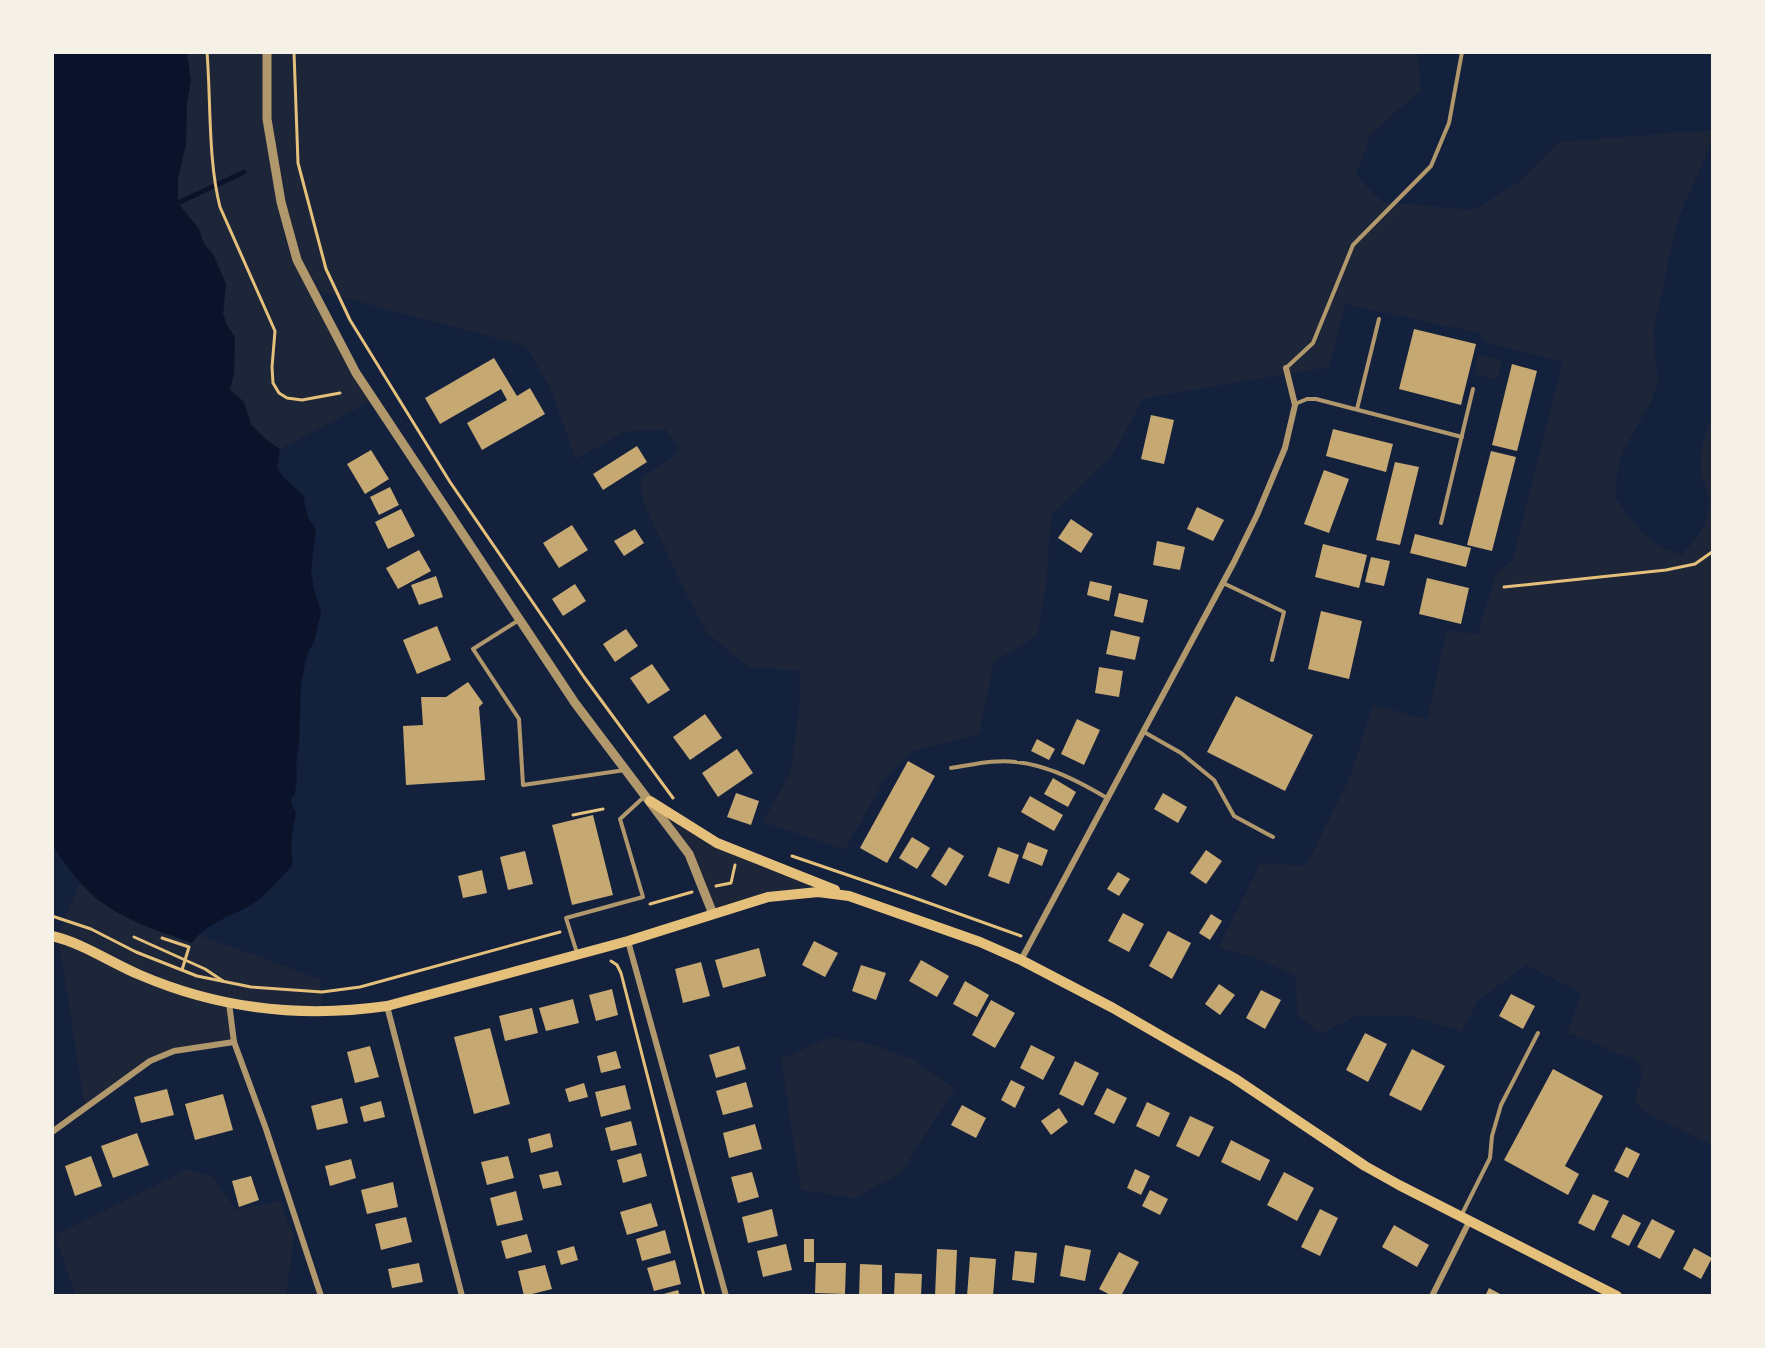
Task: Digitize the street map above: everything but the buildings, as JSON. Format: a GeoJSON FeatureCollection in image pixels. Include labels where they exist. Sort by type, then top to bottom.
{"type":"FeatureCollection","features":[{"type":"Feature","properties":{"kind":"main road"},"geometry":{"type":"LineString","coordinates":[[648,798],[717,843],[849,896],[980,942],[1022,960],[1113,1008],[1234,1078],[1365,1166],[1465,1220],[1617,1296]]}},
{"type":"Feature","properties":{"kind":"main road"},"geometry":{"type":"LineString","coordinates":[[52,936],[169,986],[229,1003],[272,1010],[356,1011],[387,1006],[578,955],[768,897],[818,892],[849,896]]}},
{"type":"Feature","properties":{"kind":"street"},"geometry":{"type":"LineString","coordinates":[[267,52],[267,119],[281,202],[297,260],[356,374],[574,703],[648,798],[688,854],[713,914]]}},
{"type":"Feature","properties":{"kind":"street"},"geometry":{"type":"LineString","coordinates":[[1022,960],[1223,583],[1271,485],[1285,448],[1294,405],[1286,368]]}},
{"type":"Feature","properties":{"kind":"street"},"geometry":{"type":"LineString","coordinates":[[628,941],[726,1296]]}},
{"type":"Feature","properties":{"kind":"street"},"geometry":{"type":"LineString","coordinates":[[229,1003],[234,1042],[266,1129],[321,1296]]}},
{"type":"Feature","properties":{"kind":"street"},"geometry":{"type":"LineString","coordinates":[[387,1006],[462,1296]]}},
{"type":"Feature","properties":{"kind":"street"},"geometry":{"type":"LineString","coordinates":[[52,1132],[150,1061],[174,1051],[234,1042]]}},
{"type":"Feature","properties":{"kind":"street"},"geometry":{"type":"LineString","coordinates":[[1432,1296],[1465,1220]]}},
{"type":"Feature","properties":{"kind":"lane"},"geometry":{"type":"LineString","coordinates":[[1286,368],[1313,343],[1353,245],[1431,166],[1449,123],[1462,52]]}},
{"type":"Feature","properties":{"kind":"lane"},"geometry":{"type":"LineString","coordinates":[[1357,410],[1379,319]]}},
{"type":"Feature","properties":{"kind":"lane"},"geometry":{"type":"LineString","coordinates":[[1441,523],[1473,389]]}},
{"type":"Feature","properties":{"kind":"lane"},"geometry":{"type":"LineString","coordinates":[[1294,405],[1307,399],[1316,399],[1462,437]]}},
{"type":"Feature","properties":{"kind":"lane"},"geometry":{"type":"LineString","coordinates":[[1223,583],[1284,612],[1272,660]]}},
{"type":"Feature","properties":{"kind":"lane"},"geometry":{"type":"LineString","coordinates":[[520,620],[473,650],[519,719],[523,785],[607,775],[626,770]]}},
{"type":"Feature","properties":{"kind":"lane"},"geometry":{"type":"LineString","coordinates":[[1144,732],[1181,753],[1214,780],[1234,816],[1273,837]]}},
{"type":"Feature","properties":{"kind":"lane"},"geometry":{"type":"LineString","coordinates":[[951,768],[1016,761],[1083,784],[1108,799]]}},
{"type":"Feature","properties":{"kind":"lane"},"geometry":{"type":"LineString","coordinates":[[578,955],[566,918],[643,897],[620,819],[648,798]]}},
{"type":"Feature","properties":{"kind":"lane"},"geometry":{"type":"LineString","coordinates":[[1465,1220],[1490,1158],[1492,1136],[1501,1105],[1538,1033]]}},
{"type":"Feature","properties":{"kind":"path"},"geometry":{"type":"LineString","coordinates":[[207,52],[217,197],[275,331],[273,383],[279,393],[287,398],[302,400],[340,393]]}},
{"type":"Feature","properties":{"kind":"path"},"geometry":{"type":"LineString","coordinates":[[294,52],[298,163],[326,269],[350,320],[450,482],[584,677],[676,803]]}},
{"type":"Feature","properties":{"kind":"path"},"geometry":{"type":"LineString","coordinates":[[1504,587],[1666,570],[1695,564],[1713,552]]}},
{"type":"Feature","properties":{"kind":"path"},"geometry":{"type":"LineString","coordinates":[[573,815],[603,809]]}},
{"type":"Feature","properties":{"kind":"path"},"geometry":{"type":"LineString","coordinates":[[642,907],[730,883],[738,850]]}},
{"type":"Feature","properties":{"kind":"path"},"geometry":{"type":"LineString","coordinates":[[788,855],[1014,933],[1031,942]]}},
{"type":"Feature","properties":{"kind":"path"},"geometry":{"type":"LineString","coordinates":[[52,916],[91,929],[136,952],[182,970],[224,982],[251,987],[322,992],[360,987],[569,929]]}},
{"type":"Feature","properties":{"kind":"path"},"geometry":{"type":"LineString","coordinates":[[134,937],[205,969],[224,982]]}},
{"type":"Feature","properties":{"kind":"path"},"geometry":{"type":"LineString","coordinates":[[162,938],[189,948],[182,970]]}},
{"type":"Feature","properties":{"kind":"path"},"geometry":{"type":"LineString","coordinates":[[610,960],[617,965],[621,973],[704,1296]]}},
{"type":"Feature","properties":{"kind":"shaded area"},"geometry":{"type":"Polygon","coordinates":[[[53,52],[187,53],[191,81],[187,102],[186,144],[178,178],[178,203],[199,229],[204,244],[213,254],[226,284],[223,314],[235,337],[234,373],[230,390],[244,402],[251,424],[269,442],[280,449],[277,467],[283,477],[303,495],[308,518],[316,529],[311,571],[321,612],[301,685],[297,775],[295,794],[291,804],[296,812],[292,834],[291,867],[258,900],[206,929],[192,943],[141,924],[106,905],[77,879],[53,846],[53,52]]]}},
{"type":"Feature","properties":{"kind":"shaded area"},"geometry":{"type":"Polygon","coordinates":[[[187,52],[1417,53],[1421,90],[1371,134],[1356,175],[1382,202],[1473,210],[1518,183],[1558,142],[1712,130],[1712,142],[1677,222],[1653,333],[1658,382],[1651,402],[1624,449],[1617,472],[1616,499],[1641,532],[1658,546],[1681,555],[1697,537],[1705,523],[1709,507],[1709,499],[1701,476],[1701,457],[1712,415],[1712,1145],[1652,1116],[1634,1102],[1643,1073],[1637,1061],[1567,1032],[1582,994],[1526,965],[1479,1000],[1461,1031],[1411,1016],[1356,1016],[1322,1034],[1298,1016],[1295,975],[1261,960],[1219,947],[1261,863],[1306,866],[1350,777],[1373,705],[1427,719],[1447,630],[1478,634],[1496,574],[1512,561],[1563,362],[1486,342],[1479,333],[1345,304],[1329,367],[1144,398],[1112,455],[1051,515],[1046,585],[1037,635],[994,662],[979,734],[912,751],[883,782],[845,850],[763,822],[790,774],[799,712],[800,670],[750,668],[707,633],[683,588],[643,501],[640,480],[680,451],[665,429],[624,432],[576,459],[550,387],[526,346],[315,290],[375,399],[280,449],[269,442],[251,424],[244,402],[230,390],[234,373],[235,337],[223,314],[226,284],[213,254],[204,244],[199,229],[178,203],[178,178],[186,144],[187,102],[191,81],[187,52]]]}},
{"type":"Feature","properties":{"kind":"shaded area"},"geometry":{"type":"Polygon","coordinates":[[[1479,354],[1502,361],[1497,380],[1474,374],[1479,354]]]}},
{"type":"Feature","properties":{"kind":"shaded area"},"geometry":{"type":"Polygon","coordinates":[[[650,799],[718,842],[849,894],[818,891],[714,912],[698,871],[650,799]]]}},
{"type":"Feature","properties":{"kind":"shaded area"},"geometry":{"type":"Polygon","coordinates":[[[80,882],[94,897],[320,979],[323,1010],[228,1002],[232,1041],[173,1050],[85,1107],[58,936],[80,882]]]}},
{"type":"Feature","properties":{"kind":"shaded area"},"geometry":{"type":"Polygon","coordinates":[[[831,1037],[874,1045],[912,1059],[955,1088],[901,1173],[854,1198],[801,1190],[781,1059],[831,1037]]]}},
{"type":"Feature","properties":{"kind":"shaded area"},"geometry":{"type":"Polygon","coordinates":[[[187,1170],[213,1177],[236,1210],[280,1201],[294,1237],[286,1295],[75,1295],[55,1235],[187,1170]]]}},
{"type":"Feature","properties":{"kind":"waterway"},"geometry":{"type":"LineString","coordinates":[[178,203],[244,172]]}}]}
